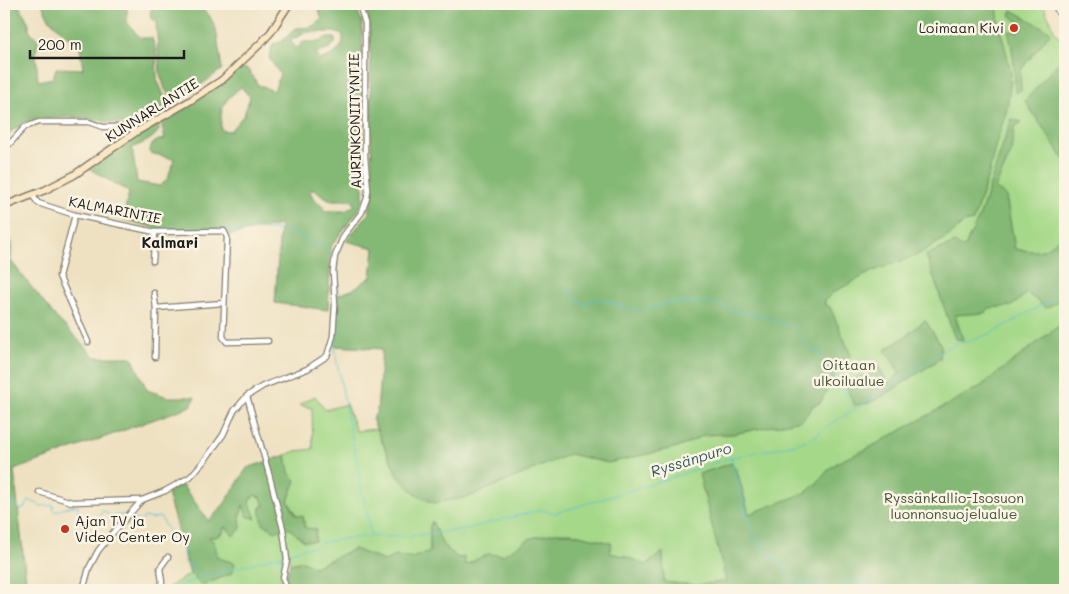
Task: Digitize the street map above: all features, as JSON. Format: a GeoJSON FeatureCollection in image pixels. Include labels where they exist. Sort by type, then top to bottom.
{"type":"FeatureCollection","features":[{"type":"Feature","properties":{"kind":"main road","name":"KUNNARLANTIE"},"geometry":{"type":"LineString","coordinates":[[4,206],[74,175],[136,132],[202,94],[236,69],[271,32],[289,4]]}},
{"type":"Feature","properties":{"kind":"street","name":"AURINKONIITYNTIE"},"geometry":{"type":"LineString","coordinates":[[83,590],[89,568],[98,551],[142,500],[165,491],[190,477],[223,435],[234,411],[247,396],[263,386],[307,369],[327,356],[333,336],[335,305],[334,256],[344,235],[362,212],[366,204],[368,190],[365,23],[359,4]]}},
{"type":"Feature","properties":{"kind":"street"},"geometry":{"type":"LineString","coordinates":[[1054,4],[1065,25]]}},
{"type":"Feature","properties":{"kind":"street"},"geometry":{"type":"LineString","coordinates":[[4,150],[25,127],[39,122],[89,122],[103,128],[128,127],[136,132]]}},
{"type":"Feature","properties":{"kind":"street","name":"KALMARINTIE"},"geometry":{"type":"LineString","coordinates":[[32,195],[38,203],[75,215],[155,232],[224,230],[227,237],[223,337],[227,342],[268,341]]}},
{"type":"Feature","properties":{"kind":"street"},"geometry":{"type":"LineString","coordinates":[[75,215],[59,276],[88,342]]}},
{"type":"Feature","properties":{"kind":"street"},"geometry":{"type":"LineString","coordinates":[[153,261],[155,232]]}},
{"type":"Feature","properties":{"kind":"street"},"geometry":{"type":"LineString","coordinates":[[154,293],[156,308],[155,357]]}},
{"type":"Feature","properties":{"kind":"street"},"geometry":{"type":"LineString","coordinates":[[156,308],[224,303]]}},
{"type":"Feature","properties":{"kind":"street"},"geometry":{"type":"LineString","coordinates":[[247,396],[270,474],[282,529],[288,560],[283,578],[287,590]]}},
{"type":"Feature","properties":{"kind":"street"},"geometry":{"type":"LineString","coordinates":[[39,492],[72,502],[142,500]]}},
{"type":"Feature","properties":{"kind":"street"},"geometry":{"type":"LineString","coordinates":[[155,590],[160,588],[162,582],[160,568],[168,557]]}},
{"type":"Feature","properties":{"kind":"green space"},"geometry":{"type":"Polygon","coordinates":[[[4,4],[18,4],[29,23],[29,30],[38,40],[36,54],[38,81],[53,78],[56,68],[83,69],[80,48],[49,19],[42,4],[127,4],[127,22],[140,38],[152,38],[156,50],[157,79],[168,105],[135,125],[71,117],[31,119],[10,132],[4,147],[4,4]]]}},
{"type":"Feature","properties":{"kind":"green space"},"geometry":{"type":"Polygon","coordinates":[[[152,4],[193,4],[209,15],[216,29],[222,69],[189,94],[173,102],[165,89],[160,74],[156,22],[150,17],[152,4]]]}},
{"type":"Feature","properties":{"kind":"green space"},"geometry":{"type":"Polygon","coordinates":[[[328,4],[337,6],[355,4],[362,22],[363,197],[361,207],[331,246],[328,310],[275,303],[280,225],[229,235],[222,228],[162,230],[123,219],[129,192],[88,168],[154,124],[158,125],[159,130],[153,137],[132,148],[137,182],[160,186],[168,178],[174,159],[150,153],[154,143],[165,139],[162,126],[163,118],[212,90],[239,69],[248,69],[258,85],[274,91],[280,74],[269,58],[273,44],[281,42],[296,28],[311,27],[322,20],[318,8],[328,4]],[[307,32],[290,41],[297,48],[303,42],[320,42],[325,38],[335,38],[335,43],[327,50],[316,53],[320,60],[337,52],[342,45],[343,35],[334,32],[307,32]],[[241,87],[226,101],[222,110],[221,130],[230,131],[244,115],[250,97],[241,87]],[[309,189],[314,200],[323,205],[324,211],[345,211],[355,205],[351,200],[330,200],[309,189]]]}},
{"type":"Feature","properties":{"kind":"green space"},"geometry":{"type":"Polygon","coordinates":[[[379,4],[997,4],[999,24],[1011,72],[1010,88],[1006,113],[973,221],[963,223],[952,234],[917,255],[873,271],[834,292],[825,300],[825,305],[830,307],[851,355],[838,369],[820,403],[813,405],[802,420],[733,434],[704,435],[682,446],[608,463],[570,454],[469,497],[434,503],[417,496],[398,476],[372,419],[377,412],[382,349],[335,346],[337,295],[352,290],[371,277],[374,248],[346,241],[369,213],[372,202],[370,33],[367,12],[379,4]]]}},
{"type":"Feature","properties":{"kind":"green space","name":"Oittaan ulkoilualue"},"geometry":{"type":"Polygon","coordinates":[[[751,4],[1043,4],[1055,32],[1065,45],[1065,590],[456,590],[430,529],[430,552],[412,558],[396,556],[384,561],[354,549],[314,567],[303,561],[290,564],[284,528],[289,528],[295,533],[305,528],[288,500],[296,480],[289,473],[286,455],[296,451],[313,449],[312,408],[299,405],[315,396],[325,410],[346,404],[356,431],[376,429],[398,476],[751,4]]]}},
{"type":"Feature","properties":{"kind":"green space"},"geometry":{"type":"Polygon","coordinates":[[[1012,10],[1051,32],[1020,71],[1021,90],[1015,93],[1014,62],[1008,31],[1018,32],[1023,28],[1010,15],[1012,10]]]}},
{"type":"Feature","properties":{"kind":"green space"},"geometry":{"type":"Polygon","coordinates":[[[1065,55],[1065,161],[1025,101],[1065,55]]]}},
{"type":"Feature","properties":{"kind":"green space"},"geometry":{"type":"Polygon","coordinates":[[[1012,119],[1022,122],[1014,127],[1011,153],[995,188],[1006,196],[1015,249],[1038,251],[1048,247],[1065,231],[1065,314],[1062,300],[1046,308],[1027,293],[1012,306],[989,308],[986,313],[955,315],[963,340],[955,339],[926,255],[955,243],[958,246],[965,247],[979,217],[1012,119]]]}},
{"type":"Feature","properties":{"kind":"green space"},"geometry":{"type":"Polygon","coordinates":[[[4,230],[12,244],[11,261],[52,313],[95,357],[132,357],[147,390],[168,397],[195,397],[191,406],[14,470],[27,590],[4,590],[4,230]]]}},
{"type":"Feature","properties":{"kind":"green space"},"geometry":{"type":"Polygon","coordinates":[[[925,320],[941,345],[940,359],[883,396],[869,403],[855,405],[844,384],[879,367],[888,384],[900,373],[885,350],[925,320]]]}},
{"type":"Feature","properties":{"kind":"green space","name":"Ryssänkallio-Isosuon luonnonsuojelualue"},"geometry":{"type":"Polygon","coordinates":[[[1065,321],[1065,590],[288,590],[285,579],[290,564],[303,561],[314,567],[354,549],[384,561],[396,556],[412,558],[430,552],[430,526],[432,521],[443,545],[458,558],[464,557],[465,565],[488,554],[503,555],[531,538],[554,533],[571,533],[612,543],[609,553],[624,556],[646,565],[663,552],[664,582],[698,585],[726,581],[699,474],[731,463],[737,471],[749,514],[805,493],[830,468],[840,461],[867,449],[981,386],[1065,321]]]}},
{"type":"Feature","properties":{"kind":"green space"},"geometry":{"type":"Polygon","coordinates":[[[286,455],[289,473],[296,480],[288,501],[296,515],[303,516],[305,528],[316,529],[315,541],[304,541],[289,528],[276,531],[263,524],[260,507],[264,506],[261,497],[254,495],[249,501],[256,519],[247,516],[243,505],[240,515],[241,529],[233,536],[224,527],[223,533],[215,537],[209,537],[214,542],[218,558],[235,563],[232,573],[202,586],[190,574],[167,493],[182,485],[209,521],[225,503],[247,468],[286,455]]]}},
{"type":"Feature","properties":{"kind":"green space"},"geometry":{"type":"Polygon","coordinates":[[[254,495],[261,497],[264,506],[260,507],[281,529],[287,559],[281,572],[281,579],[285,590],[164,590],[190,574],[202,585],[218,558],[214,542],[208,536],[215,537],[223,533],[224,527],[228,529],[240,515],[243,504],[251,509],[249,501],[254,495]]]}},
{"type":"Feature","properties":{"kind":"waterway"},"geometry":{"type":"LineString","coordinates":[[162,228],[287,230],[333,253]]}},
{"type":"Feature","properties":{"kind":"waterway"},"geometry":{"type":"LineString","coordinates":[[337,263],[340,319],[337,325],[339,333],[334,347],[371,536]]}},
{"type":"Feature","properties":{"kind":"waterway"},"geometry":{"type":"LineString","coordinates":[[566,290],[584,304],[599,298],[637,311],[665,303],[713,303],[740,312],[758,315],[795,328]]}},
{"type":"Feature","properties":{"kind":"waterway","name":"Ryssänpuro"},"geometry":{"type":"LineString","coordinates":[[289,553],[315,547],[319,543],[350,538],[390,537],[396,535],[403,537],[466,529],[540,510],[555,513],[734,457],[797,444],[818,435],[821,430],[898,382],[918,366],[954,344],[970,341],[992,333],[1065,292]]}},
{"type":"Feature","properties":{"kind":"waterway"},"geometry":{"type":"LineString","coordinates":[[798,333],[806,347],[818,352],[855,408]]}},
{"type":"Feature","properties":{"kind":"waterway"},"geometry":{"type":"LineString","coordinates":[[731,458],[752,532],[760,542],[763,553],[781,563],[787,577],[792,581],[813,584]]}},
{"type":"Feature","properties":{"kind":"waterway","name":"Ryssänpuro"},"geometry":{"type":"LineString","coordinates":[[4,500],[20,510],[26,506],[29,500],[42,506],[53,505],[55,512],[78,505],[78,512],[82,520],[89,524],[96,521],[103,510],[109,515],[127,515]]}},
{"type":"Feature","properties":{"kind":"waterway","name":"Ryssänpuro"},"geometry":{"type":"LineString","coordinates":[[131,518],[141,522],[144,517],[152,519],[161,518],[168,529],[168,537],[185,548],[183,553],[185,563],[191,565],[192,570],[198,572],[203,577],[285,554]]}},
{"type":"Feature","properties":{"kind":"waterway"},"geometry":{"type":"LineString","coordinates":[[280,556],[283,568]]}},
{"type":"Feature","properties":{"kind":"waterway"},"geometry":{"type":"LineString","coordinates":[[286,576],[288,585]]}},
{"type":"Feature","properties":{"kind":"waterway"},"geometry":{"type":"LineString","coordinates":[[165,590],[202,578]]}},
{"type":"Feature","properties":{"kind":"waterway"},"geometry":{"type":"LineString","coordinates":[[816,585],[833,588],[852,580],[858,580],[870,583],[883,590]]}},
{"type":"Feature","properties":{"kind":"place","name":"Loimaan Kivi"},"geometry":{"type":"Point","coordinates":[1014,28]}},
{"type":"Feature","properties":{"kind":"place","name":"Ajan TV ja Video Center Oy"},"geometry":{"type":"Point","coordinates":[65,529]}},
{"type":"Feature","properties":{"kind":"district","name":"Kalmari"},"geometry":{"type":"Point","coordinates":[170,243]}}]}
